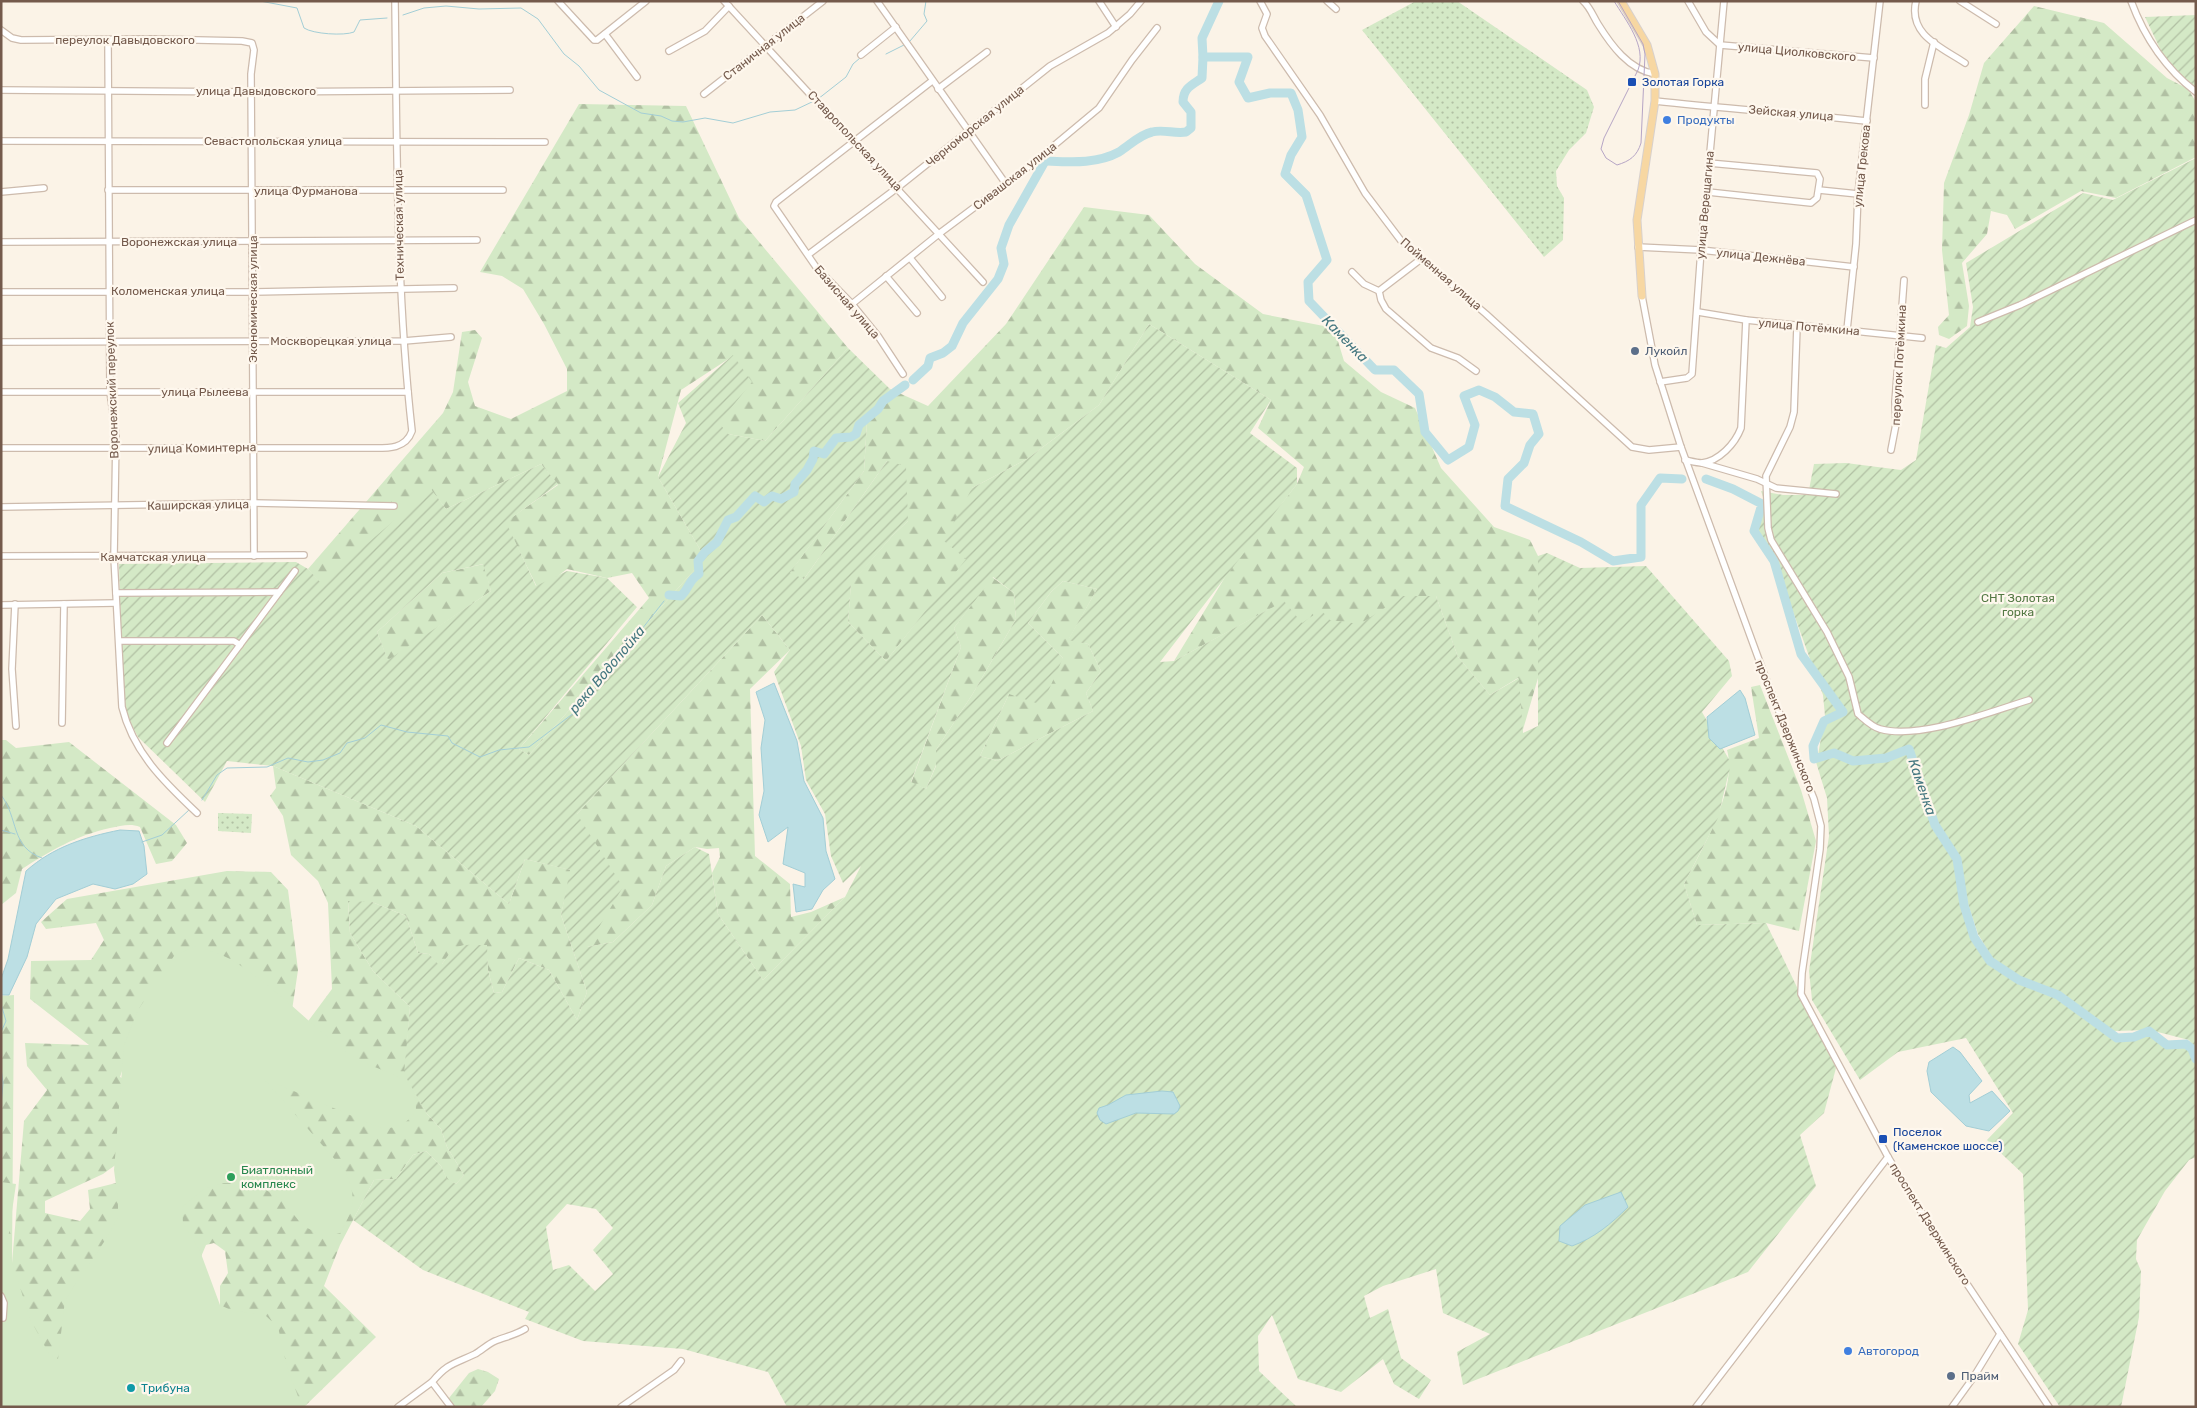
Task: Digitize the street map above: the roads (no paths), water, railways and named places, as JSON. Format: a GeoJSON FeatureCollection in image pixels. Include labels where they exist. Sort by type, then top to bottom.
{"type":"FeatureCollection","features":[{"type":"Feature","properties":{"kind":"main road","name":"проспект Дзержинского"},"geometry":{"type":"LineString","coordinates":[[1621,1],[1647,45],[1655,74],[1655,101],[1637,220],[1642,296]]}},
{"type":"Feature","properties":{"kind":"street","name":"Техническая улица"},"geometry":{"type":"LineString","coordinates":[[395,1],[398,240],[400,290],[412,431],[410,438],[402,445]]}},
{"type":"Feature","properties":{"kind":"street"},"geometry":{"type":"LineString","coordinates":[[558,1],[590,39],[597,40],[646,1]]}},
{"type":"Feature","properties":{"kind":"street","name":"Станичная улица"},"geometry":{"type":"LineString","coordinates":[[704,94],[823,1]]}},
{"type":"Feature","properties":{"kind":"street"},"geometry":{"type":"LineString","coordinates":[[877,1],[1006,184]]}},
{"type":"Feature","properties":{"kind":"street"},"geometry":{"type":"LineString","coordinates":[[1099,1],[1116,27]]}},
{"type":"Feature","properties":{"kind":"street","name":"Черноморская улица"},"geometry":{"type":"LineString","coordinates":[[809,254],[898,188],[1050,66],[1116,27],[1141,1]]}},
{"type":"Feature","properties":{"kind":"street","name":"Пойменная улица"},"geometry":{"type":"LineString","coordinates":[[1260,1],[1267,14],[1262,28],[1265,36],[1320,115],[1364,193],[1402,242],[1486,314],[1632,447],[1649,450],[1681,447]]}},
{"type":"Feature","properties":{"kind":"street"},"geometry":{"type":"LineString","coordinates":[[1327,1],[1336,9]]}},
{"type":"Feature","properties":{"kind":"street"},"geometry":{"type":"LineString","coordinates":[[1583,1],[1606,37],[1619,52],[1638,70],[1655,74]]}},
{"type":"Feature","properties":{"kind":"street"},"geometry":{"type":"LineString","coordinates":[[1688,1],[1706,32],[1720,45]]}},
{"type":"Feature","properties":{"kind":"street","name":"улица Верещагина"},"geometry":{"type":"LineString","coordinates":[[1660,382],[1687,378],[1692,374],[1701,250],[1708,192],[1724,1]]}},
{"type":"Feature","properties":{"kind":"street","name":"улица Грекова"},"geometry":{"type":"LineString","coordinates":[[1847,330],[1854,267],[1858,194],[1880,1]]}},
{"type":"Feature","properties":{"kind":"street"},"geometry":{"type":"LineString","coordinates":[[1916,1],[1914,12],[1917,26],[1922,34],[1965,63]]}},
{"type":"Feature","properties":{"kind":"street"},"geometry":{"type":"LineString","coordinates":[[1960,1],[1996,24]]}},
{"type":"Feature","properties":{"kind":"street"},"geometry":{"type":"LineString","coordinates":[[2131,1],[2140,26],[2156,49],[2188,86],[2196,92]]}},
{"type":"Feature","properties":{"kind":"street"},"geometry":{"type":"LineString","coordinates":[[669,51],[705,31],[727,4]]}},
{"type":"Feature","properties":{"kind":"street","name":"Ставропольская улица"},"geometry":{"type":"LineString","coordinates":[[727,4],[984,282]]}},
{"type":"Feature","properties":{"kind":"street"},"geometry":{"type":"LineString","coordinates":[[861,55],[896,27]]}},
{"type":"Feature","properties":{"kind":"street","name":"Сивашская улица"},"geometry":{"type":"LineString","coordinates":[[852,304],[940,233],[1072,132],[1099,108],[1157,28]]}},
{"type":"Feature","properties":{"kind":"street","name":"переулок Давыдовского"},"geometry":{"type":"LineString","coordinates":[[1,30],[12,38],[21,40],[242,41],[252,43]]}},
{"type":"Feature","properties":{"kind":"street"},"geometry":{"type":"LineString","coordinates":[[605,34],[637,76]]}},
{"type":"Feature","properties":{"kind":"street","name":"Воронежский переулок"},"geometry":{"type":"LineString","coordinates":[[108,40],[107,142],[110,392],[116,435],[114,557],[122,707],[133,738],[158,776],[197,813]]}},
{"type":"Feature","properties":{"kind":"street"},"geometry":{"type":"LineString","coordinates":[[1925,105],[1925,79],[1934,42]]}},
{"type":"Feature","properties":{"kind":"street","name":"Экономическая улица"},"geometry":{"type":"LineString","coordinates":[[252,43],[254,50],[251,74],[254,556]]}},
{"type":"Feature","properties":{"kind":"street","name":"улица Циолковского"},"geometry":{"type":"LineString","coordinates":[[1720,45],[1874,58]]}},
{"type":"Feature","properties":{"kind":"street"},"geometry":{"type":"LineString","coordinates":[[938,89],[987,52]]}},
{"type":"Feature","properties":{"kind":"street"},"geometry":{"type":"LineString","coordinates":[[854,142],[932,81]]}},
{"type":"Feature","properties":{"kind":"street","name":"улица Давыдовского"},"geometry":{"type":"LineString","coordinates":[[1,90],[252,92],[510,90]]}},
{"type":"Feature","properties":{"kind":"street","name":"Зейская улица"},"geometry":{"type":"LineString","coordinates":[[1655,101],[1714,108],[1784,111],[1867,121]]}},
{"type":"Feature","properties":{"kind":"street","name":"Севастопольская улица"},"geometry":{"type":"LineString","coordinates":[[1,141],[398,140],[545,142]]}},
{"type":"Feature","properties":{"kind":"street","name":"Базисная улица"},"geometry":{"type":"LineString","coordinates":[[854,142],[776,202],[774,206],[809,254],[816,267],[852,304],[878,336],[903,374]]}},
{"type":"Feature","properties":{"kind":"street"},"geometry":{"type":"LineString","coordinates":[[1708,192],[1811,203],[1817,198],[1820,177],[1817,173],[1709,163]]}},
{"type":"Feature","properties":{"kind":"street"},"geometry":{"type":"LineString","coordinates":[[1,192],[44,188]]}},
{"type":"Feature","properties":{"kind":"street","name":"улица Фурманова"},"geometry":{"type":"LineString","coordinates":[[108,190],[503,190]]}},
{"type":"Feature","properties":{"kind":"street"},"geometry":{"type":"LineString","coordinates":[[1819,190],[1858,194]]}},
{"type":"Feature","properties":{"kind":"street"},"geometry":{"type":"LineString","coordinates":[[1978,322],[2020,305],[2196,220]]}},
{"type":"Feature","properties":{"kind":"street","name":"Воронежская улица"},"geometry":{"type":"LineString","coordinates":[[1,242],[477,240]]}},
{"type":"Feature","properties":{"kind":"street","name":"улица Дежнёва"},"geometry":{"type":"LineString","coordinates":[[1638,247],[1701,250],[1854,267]]}},
{"type":"Feature","properties":{"kind":"street"},"geometry":{"type":"LineString","coordinates":[[910,258],[942,297]]}},
{"type":"Feature","properties":{"kind":"street"},"geometry":{"type":"LineString","coordinates":[[1379,291],[1421,259]]}},
{"type":"Feature","properties":{"kind":"street"},"geometry":{"type":"LineString","coordinates":[[1352,272],[1364,284],[1379,291]]}},
{"type":"Feature","properties":{"kind":"street"},"geometry":{"type":"LineString","coordinates":[[886,276],[917,313]]}},
{"type":"Feature","properties":{"kind":"street","name":"переулок Потёмкина"},"geometry":{"type":"LineString","coordinates":[[1891,450],[1896,424],[1894,402],[1904,280]]}},
{"type":"Feature","properties":{"kind":"street","name":"Коломенская улица"},"geometry":{"type":"LineString","coordinates":[[1,292],[253,292],[454,288]]}},
{"type":"Feature","properties":{"kind":"street"},"geometry":{"type":"LineString","coordinates":[[1379,291],[1386,309],[1431,348],[1458,358],[1476,371]]}},
{"type":"Feature","properties":{"kind":"street","name":"проспект Дзержинского"},"geometry":{"type":"LineString","coordinates":[[1642,296],[1648,334],[1660,382],[1685,460],[1763,673],[1814,799],[1821,826],[1820,849],[1802,973],[1801,994],[1888,1157],[1942,1248],[2049,1407]]}},
{"type":"Feature","properties":{"kind":"street","name":"улица Потёмкина"},"geometry":{"type":"LineString","coordinates":[[1698,312],[1797,326],[1922,338]]}},
{"type":"Feature","properties":{"kind":"street"},"geometry":{"type":"LineString","coordinates":[[1702,463],[1730,448],[1738,437],[1746,320]]}},
{"type":"Feature","properties":{"kind":"street"},"geometry":{"type":"LineString","coordinates":[[1797,326],[1794,412],[1788,433],[1766,476],[1771,540],[1827,632],[1849,677],[1858,714],[1878,729],[1897,732],[1928,729],[2029,700]]}},
{"type":"Feature","properties":{"kind":"street","name":"Москворецкая улица"},"geometry":{"type":"LineString","coordinates":[[1,342],[404,341],[451,337]]}},
{"type":"Feature","properties":{"kind":"street","name":"улица Рылеева"},"geometry":{"type":"LineString","coordinates":[[1,392],[408,392]]}},
{"type":"Feature","properties":{"kind":"street","name":"улица Коминтерна"},"geometry":{"type":"LineString","coordinates":[[1,448],[390,448],[402,445]]}},
{"type":"Feature","properties":{"kind":"street"},"geometry":{"type":"LineString","coordinates":[[1685,460],[1702,463],[1766,483],[1776,488],[1836,494]]}},
{"type":"Feature","properties":{"kind":"street","name":"Каширская улица"},"geometry":{"type":"LineString","coordinates":[[1,507],[115,507],[255,503],[394,506]]}},
{"type":"Feature","properties":{"kind":"street","name":"Камчатская улица"},"geometry":{"type":"LineString","coordinates":[[1,556],[304,555]]}},
{"type":"Feature","properties":{"kind":"street"},"geometry":{"type":"LineString","coordinates":[[167,744],[295,571]]}},
{"type":"Feature","properties":{"kind":"street"},"geometry":{"type":"LineString","coordinates":[[116,593],[279,592]]}},
{"type":"Feature","properties":{"kind":"street"},"geometry":{"type":"LineString","coordinates":[[1,604],[116,603]]}},
{"type":"Feature","properties":{"kind":"street"},"geometry":{"type":"LineString","coordinates":[[15,604],[12,668],[16,726]]}},
{"type":"Feature","properties":{"kind":"street"},"geometry":{"type":"LineString","coordinates":[[62,722],[64,604]]}},
{"type":"Feature","properties":{"kind":"street"},"geometry":{"type":"LineString","coordinates":[[119,642],[234,642],[240,645]]}},
{"type":"Feature","properties":{"kind":"street"},"geometry":{"type":"LineString","coordinates":[[1696,1407],[1888,1157]]}},
{"type":"Feature","properties":{"kind":"street"},"geometry":{"type":"LineString","coordinates":[[1,1296],[4,1303],[3,1318]]}},
{"type":"Feature","properties":{"kind":"street"},"geometry":{"type":"LineString","coordinates":[[398,1407],[432,1382],[451,1363],[524,1330]]}},
{"type":"Feature","properties":{"kind":"street"},"geometry":{"type":"LineString","coordinates":[[1952,1407],[1973,1378],[2000,1334]]}},
{"type":"Feature","properties":{"kind":"street"},"geometry":{"type":"LineString","coordinates":[[621,1407],[674,1370],[681,1362]]}},
{"type":"Feature","properties":{"kind":"street"},"geometry":{"type":"LineString","coordinates":[[432,1382],[451,1407]]}},
{"type":"Feature","properties":{"kind":"water"},"geometry":{"type":"Polygon","coordinates":[[[774,683],[797,741],[804,781],[823,818],[826,851],[835,879],[823,890],[812,909],[796,912],[793,884],[805,887],[805,873],[783,864],[788,827],[768,842],[759,815],[764,791],[761,748],[765,720],[756,692],[774,683]]]}},
{"type":"Feature","properties":{"kind":"water"},"geometry":{"type":"Polygon","coordinates":[[[1740,690],[1745,698],[1755,735],[1720,749],[1709,738],[1707,717],[1740,690]]]}},
{"type":"Feature","properties":{"kind":"water"},"geometry":{"type":"Polygon","coordinates":[[[120,830],[139,831],[144,846],[147,874],[133,884],[115,889],[93,884],[56,899],[36,924],[27,957],[9,995],[1,995],[1,979],[8,959],[26,871],[58,849],[94,836],[120,830]]]}},
{"type":"Feature","properties":{"kind":"water"},"geometry":{"type":"Polygon","coordinates":[[[1953,1047],[1960,1052],[1982,1081],[1969,1095],[1970,1103],[1992,1091],[2010,1111],[1989,1131],[1966,1126],[1931,1092],[1927,1071],[1929,1062],[1953,1047]]]}},
{"type":"Feature","properties":{"kind":"water"},"geometry":{"type":"Polygon","coordinates":[[[1162,1091],[1173,1092],[1180,1106],[1174,1114],[1136,1113],[1106,1124],[1100,1120],[1097,1113],[1099,1108],[1126,1095],[1162,1091]]]}},
{"type":"Feature","properties":{"kind":"water"},"geometry":{"type":"Polygon","coordinates":[[[1621,1192],[1628,1207],[1609,1225],[1588,1239],[1572,1246],[1559,1241],[1560,1226],[1585,1205],[1621,1192]]]}},
{"type":"Feature","properties":{"kind":"waterway"},"geometry":{"type":"LineString","coordinates":[[260,1],[297,8],[304,28],[321,33],[354,32],[360,20],[387,18]]}},
{"type":"Feature","properties":{"kind":"waterway"},"geometry":{"type":"LineString","coordinates":[[910,41],[927,21],[924,14],[926,1]]}},
{"type":"Feature","properties":{"kind":"waterway","name":"Каменка"},"geometry":{"type":"LineString","coordinates":[[1219,1],[1202,38],[1203,57],[1248,57],[1239,82],[1248,98],[1270,93],[1291,93],[1298,110],[1302,137],[1291,155],[1285,174],[1306,195],[1327,260],[1308,282],[1309,301],[1375,370],[1394,370],[1419,394],[1425,432],[1448,460],[1469,447],[1475,425],[1464,396],[1479,390],[1495,397],[1514,412],[1533,414],[1539,434],[1530,445],[1524,463],[1508,479],[1505,506],[1581,542],[1613,561],[1641,557],[1641,505],[1660,478],[1682,479]]}},
{"type":"Feature","properties":{"kind":"waterway"},"geometry":{"type":"LineString","coordinates":[[403,15],[424,8],[446,6],[479,9],[521,8],[538,19],[564,54],[579,66],[599,90],[641,113],[661,116],[672,121],[683,122],[705,118],[733,123],[770,112],[795,110],[814,101]]}},
{"type":"Feature","properties":{"kind":"waterway"},"geometry":{"type":"LineString","coordinates":[[886,54],[904,45]]}},
{"type":"Feature","properties":{"kind":"waterway"},"geometry":{"type":"LineString","coordinates":[[1047,161],[1065,162],[1102,159],[1119,152],[1147,133],[1156,131],[1186,132],[1191,128],[1191,112],[1183,102],[1183,97],[1189,87],[1202,78],[1203,57]]}},
{"type":"Feature","properties":{"kind":"waterway"},"geometry":{"type":"LineString","coordinates":[[818,99],[846,77],[853,64],[860,58]]}},
{"type":"Feature","properties":{"kind":"waterway"},"geometry":{"type":"LineString","coordinates":[[913,380],[928,366],[930,358],[943,353],[952,346],[963,323],[998,279],[1004,264],[1001,248],[1009,225],[1044,163]]}},
{"type":"Feature","properties":{"kind":"waterway"},"geometry":{"type":"LineString","coordinates":[[669,595],[681,596],[699,574],[698,561],[717,542],[728,520],[736,517],[755,496],[764,502],[772,496],[781,499],[794,492],[795,484],[807,470],[813,459],[814,451],[824,454],[836,438],[851,437],[856,434],[859,425],[878,409],[883,401],[905,385]]}},
{"type":"Feature","properties":{"kind":"waterway","name":"Каменка"},"geometry":{"type":"LineString","coordinates":[[1706,479],[1733,489],[1762,504],[1754,531],[1774,561],[1801,654],[1843,712],[1824,721],[1813,746],[1814,759],[1834,753],[1853,761],[1886,758],[1909,749],[1935,825],[1957,859],[1964,905],[1974,937],[1990,961],[2019,980],[2058,995],[2117,1038],[2134,1037],[2149,1031],[2167,1045],[2186,1044],[2192,1049],[2196,1059]]}},
{"type":"Feature","properties":{"kind":"waterway","name":"река Водопойка"},"geometry":{"type":"LineString","coordinates":[[202,800],[217,775],[227,768],[267,767],[288,758],[308,762],[323,760],[340,753],[347,743],[365,738],[381,725],[407,732],[448,736],[452,743],[480,757],[499,750],[529,747],[579,709],[664,601]]}},
{"type":"Feature","properties":{"kind":"waterway"},"geometry":{"type":"LineString","coordinates":[[1,795],[7,804],[16,831],[25,847],[42,858]]}},
{"type":"Feature","properties":{"kind":"waterway","name":"река Водопойка"},"geometry":{"type":"LineString","coordinates":[[142,842],[162,835],[189,810]]}},
{"type":"Feature","properties":{"kind":"waterway"},"geometry":{"type":"LineString","coordinates":[[1,830],[15,834]]}},
{"type":"Feature","properties":{"kind":"waterway","name":"река Водопойка"},"geometry":{"type":"LineString","coordinates":[[1,1004],[6,1021],[1,1032]]}},
{"type":"Feature","properties":{"kind":"waterway","name":"река Водопойка"},"geometry":{"type":"LineString","coordinates":[[1,1068],[3,1083],[1,1106]]}},
{"type":"Feature","properties":{"kind":"tram line"},"geometry":{"type":"LineString","coordinates":[[1614,1],[1634,34],[1640,52],[1638,70],[1604,138],[1601,149],[1606,158],[1617,165],[1626,162],[1632,157],[1641,143],[1645,54],[1643,44],[1618,1]]}},
{"type":"Feature","properties":{"kind":"place","name":"Золотая Горка"},"geometry":{"type":"Point","coordinates":[1632,82]}},
{"type":"Feature","properties":{"kind":"place","name":"Продукты"},"geometry":{"type":"Point","coordinates":[1667,120]}},
{"type":"Feature","properties":{"kind":"place","name":"Лукойл"},"geometry":{"type":"Point","coordinates":[1635,351]}},
{"type":"Feature","properties":{"kind":"place","name":"Поселок (Каменское шоссе)"},"geometry":{"type":"Point","coordinates":[1883,1139]}},
{"type":"Feature","properties":{"kind":"place","name":"Биатлонный комплекс"},"geometry":{"type":"Point","coordinates":[231,1177]}},
{"type":"Feature","properties":{"kind":"place","name":"Автогород"},"geometry":{"type":"Point","coordinates":[1848,1351]}},
{"type":"Feature","properties":{"kind":"place","name":"Прайм"},"geometry":{"type":"Point","coordinates":[1951,1376]}},
{"type":"Feature","properties":{"kind":"place","name":"Трибуна"},"geometry":{"type":"Point","coordinates":[131,1388]}},
{"type":"Feature","properties":{"kind":"park label","name":"СНТ Золотая горка"},"geometry":{"type":"Point","coordinates":[2018,605]}}]}
